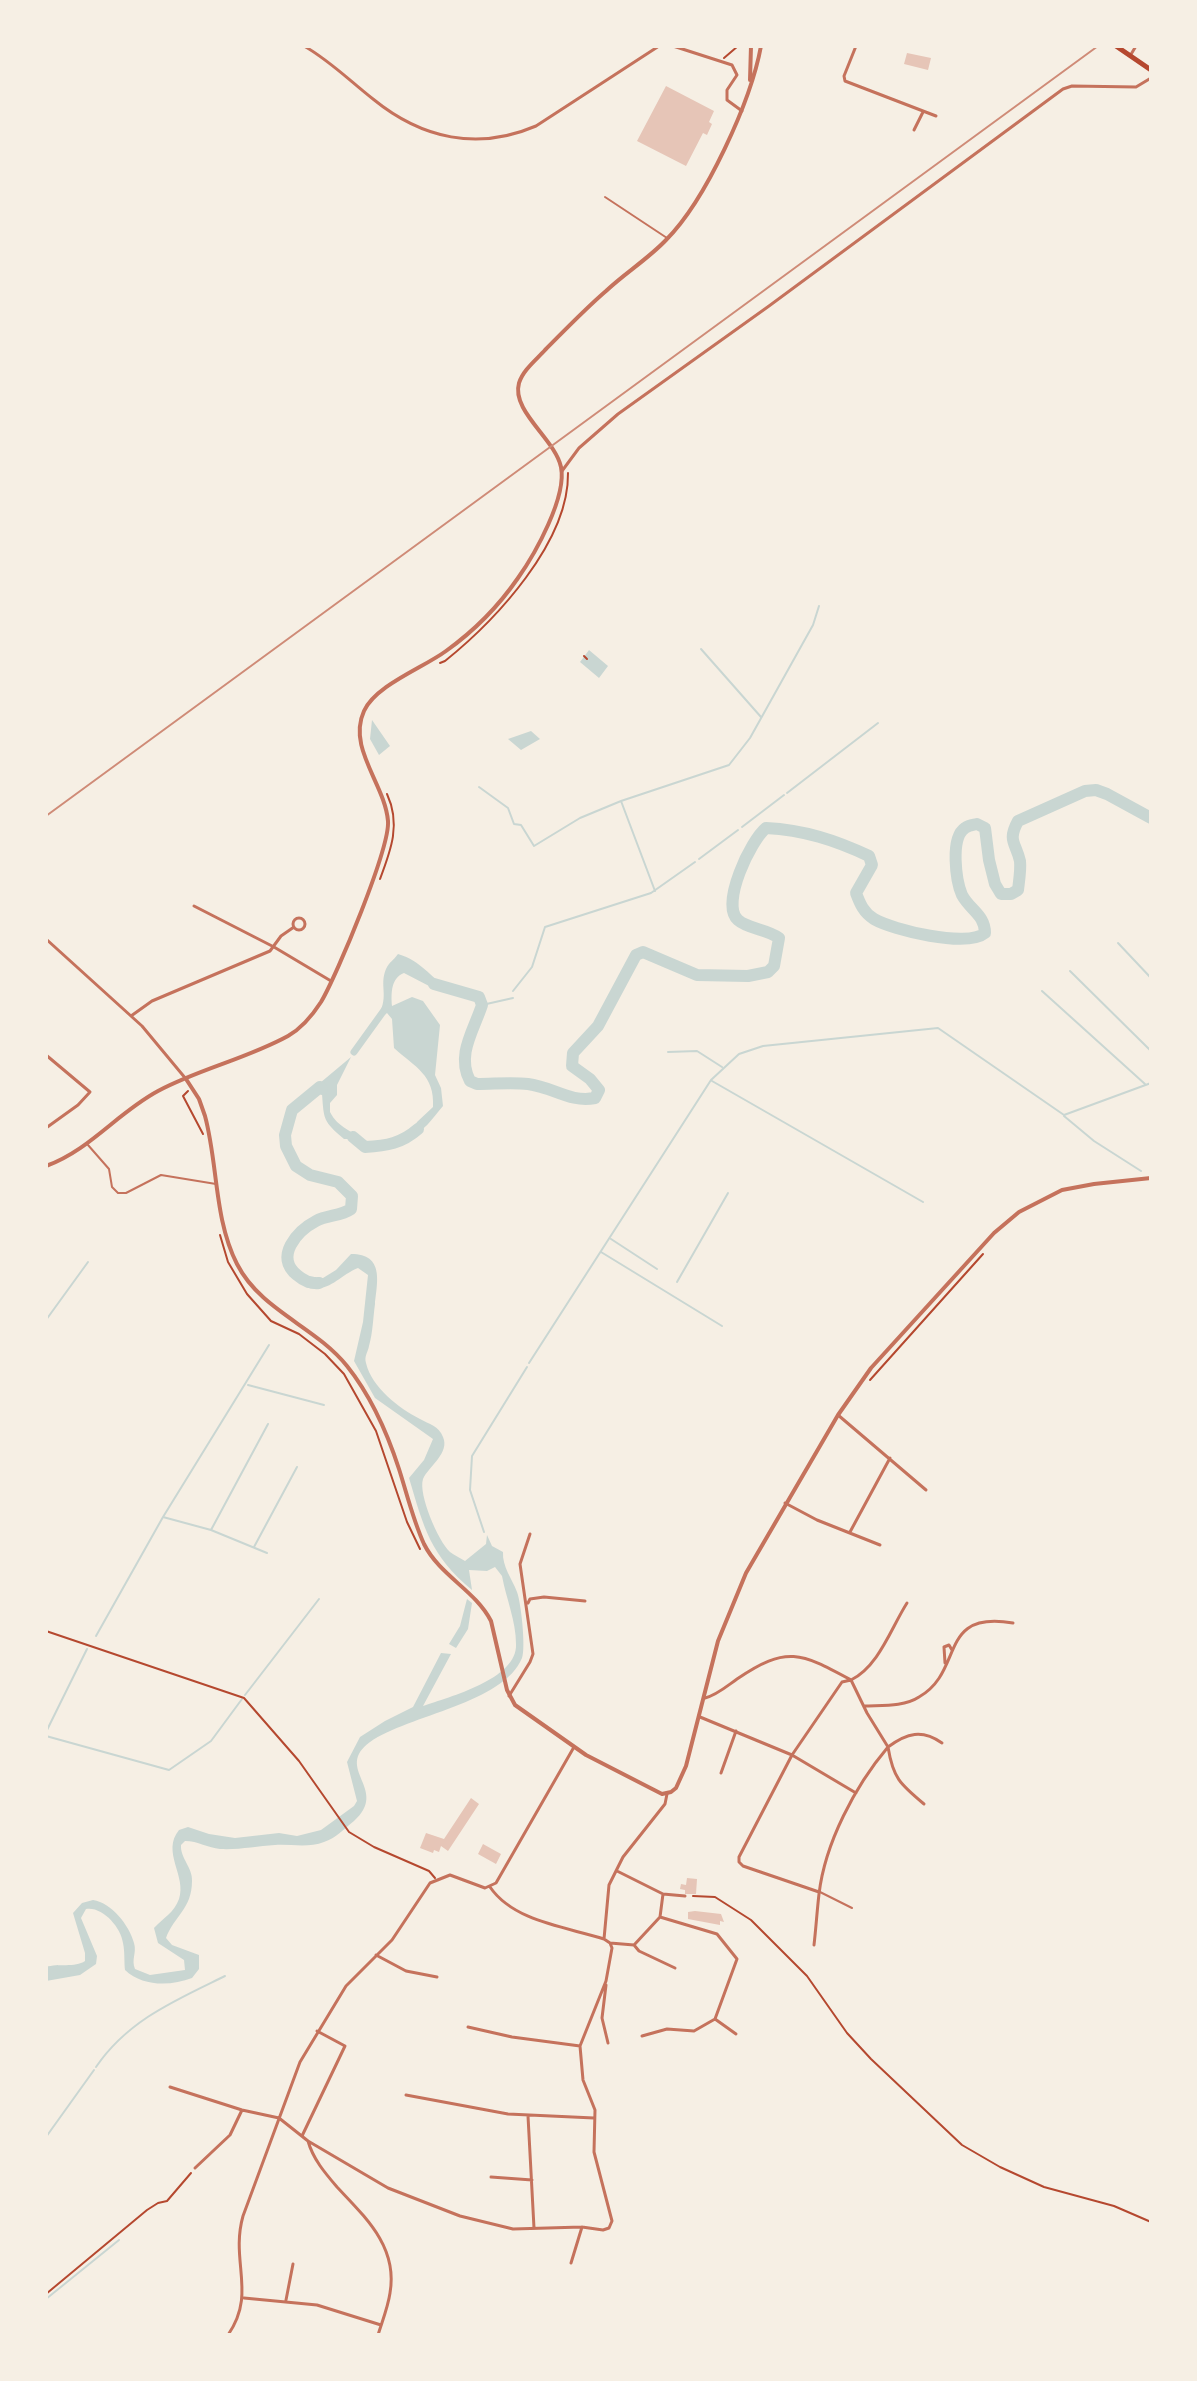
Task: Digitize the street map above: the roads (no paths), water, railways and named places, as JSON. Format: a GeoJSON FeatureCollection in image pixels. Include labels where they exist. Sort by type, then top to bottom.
{"type":"FeatureCollection","features":[{"type":"Feature","properties":{"kind":"main road"},"geometry":{"type":"LineString","coordinates":[[1116,46],[1151,70]]}},
{"type":"Feature","properties":{"kind":"street"},"geometry":{"type":"LineString","coordinates":[[304,46],[409,124],[435,135],[460,140],[488,140],[536,126],[659,46]]}},
{"type":"Feature","properties":{"kind":"street"},"geometry":{"type":"LineString","coordinates":[[673,46],[732,65],[737,75],[727,90],[727,100],[742,111]]}},
{"type":"Feature","properties":{"kind":"street"},"geometry":{"type":"LineString","coordinates":[[745,46],[751,53]]}},
{"type":"Feature","properties":{"kind":"street"},"geometry":{"type":"LineString","coordinates":[[750,87],[751,46]]}},
{"type":"Feature","properties":{"kind":"street"},"geometry":{"type":"LineString","coordinates":[[46,1166],[69,1157],[87,1145],[144,1099],[293,1033],[310,1018],[331,981],[377,866],[388,824],[386,807],[359,736],[365,711],[379,693],[444,653],[489,616],[532,556],[557,502],[562,471],[556,453],[521,405],[518,394],[520,382],[529,367],[603,293],[668,239],[695,203],[742,111],[761,46]]}},
{"type":"Feature","properties":{"kind":"street"},"geometry":{"type":"LineString","coordinates":[[856,46],[844,76],[845,81],[936,116]]}},
{"type":"Feature","properties":{"kind":"street"},"geometry":{"type":"LineString","coordinates":[[1130,56],[1136,46]]}},
{"type":"Feature","properties":{"kind":"street"},"geometry":{"type":"LineString","coordinates":[[562,471],[579,448],[618,414],[1063,89],[1072,86],[1136,87],[1151,78]]}},
{"type":"Feature","properties":{"kind":"street"},"geometry":{"type":"LineString","coordinates":[[914,130],[923,111]]}},
{"type":"Feature","properties":{"kind":"street"},"geometry":{"type":"LineString","coordinates":[[194,906],[274,947],[331,981]]}},
{"type":"Feature","properties":{"kind":"street"},"geometry":{"type":"LineString","coordinates":[[131,1016],[152,1001],[266,953],[294,927]]}},
{"type":"Feature","properties":{"kind":"street"},"geometry":{"type":"LineString","coordinates":[[46,939],[131,1016],[186,1079],[199,1099],[205,1116],[226,1234],[240,1270],[264,1299],[317,1337],[346,1365],[367,1395],[385,1431],[426,1547],[454,1581],[476,1599],[491,1621],[508,1693],[515,1705],[574,1747],[647,1787],[667,1794]]}},
{"type":"Feature","properties":{"kind":"street"},"geometry":{"type":"LineString","coordinates":[[46,1055],[90,1092],[78,1105],[46,1128]]}},
{"type":"Feature","properties":{"kind":"street"},"geometry":{"type":"LineString","coordinates":[[604,1939],[609,1885],[636,1839],[681,1779],[718,1641],[731,1606],[785,1503],[856,1388],[994,1233],[1019,1212],[1062,1190],[1151,1178]]}},
{"type":"Feature","properties":{"kind":"street"},"geometry":{"type":"LineString","coordinates":[[838,1415],[926,1490]]}},
{"type":"Feature","properties":{"kind":"street"},"geometry":{"type":"LineString","coordinates":[[850,1532],[890,1458]]}},
{"type":"Feature","properties":{"kind":"street"},"geometry":{"type":"LineString","coordinates":[[785,1503],[817,1520],[880,1545]]}},
{"type":"Feature","properties":{"kind":"street"},"geometry":{"type":"LineString","coordinates":[[508,1693],[533,1654],[520,1564],[530,1534]]}},
{"type":"Feature","properties":{"kind":"street"},"geometry":{"type":"LineString","coordinates":[[528,1603],[530,1599],[544,1597],[585,1601]]}},
{"type":"Feature","properties":{"kind":"street"},"geometry":{"type":"LineString","coordinates":[[819,1892],[743,1866],[739,1862],[740,1850],[792,1755],[842,1682],[851,1680],[871,1665],[907,1603]]}},
{"type":"Feature","properties":{"kind":"street"},"geometry":{"type":"LineString","coordinates":[[864,1706],[917,1699],[937,1681],[964,1631],[978,1623],[1013,1623]]}},
{"type":"Feature","properties":{"kind":"street"},"geometry":{"type":"LineString","coordinates":[[945,1665],[943,1649],[947,1645],[952,1650]]}},
{"type":"Feature","properties":{"kind":"street"},"geometry":{"type":"LineString","coordinates":[[705,1698],[757,1665],[789,1656],[810,1658],[851,1680],[888,1747],[891,1770],[901,1784],[924,1804]]}},
{"type":"Feature","properties":{"kind":"street"},"geometry":{"type":"LineString","coordinates":[[700,1717],[792,1755],[856,1793]]}},
{"type":"Feature","properties":{"kind":"street"},"geometry":{"type":"LineString","coordinates":[[721,1773],[736,1731]]}},
{"type":"Feature","properties":{"kind":"street"},"geometry":{"type":"LineString","coordinates":[[814,1945],[819,1892],[830,1849],[856,1793],[888,1747],[907,1736],[923,1733],[942,1743]]}},
{"type":"Feature","properties":{"kind":"street"},"geometry":{"type":"LineString","coordinates":[[228,2335],[244,2298],[237,2236],[300,2062],[317,2031],[346,1986],[404,1925],[425,1889],[436,1878],[450,1875],[481,1887],[496,1883],[574,1747]]}},
{"type":"Feature","properties":{"kind":"street"},"geometry":{"type":"LineString","coordinates":[[617,1871],[663,1894],[685,1896]]}},
{"type":"Feature","properties":{"kind":"street"},"geometry":{"type":"LineString","coordinates":[[490,1887],[509,1905],[540,1921],[610,1943],[634,1945],[639,1951],[675,1968]]}},
{"type":"Feature","properties":{"kind":"street"},"geometry":{"type":"LineString","coordinates":[[634,1945],[660,1917],[663,1894]]}},
{"type":"Feature","properties":{"kind":"street"},"geometry":{"type":"LineString","coordinates":[[642,2036],[667,2029],[694,2031],[715,2019],[737,1959],[717,1934],[660,1917]]}},
{"type":"Feature","properties":{"kind":"street"},"geometry":{"type":"LineString","coordinates":[[608,2043],[602,2018],[612,1948],[610,1943]]}},
{"type":"Feature","properties":{"kind":"street"},"geometry":{"type":"LineString","coordinates":[[376,1955],[406,1971],[437,1977]]}},
{"type":"Feature","properties":{"kind":"street"},"geometry":{"type":"LineString","coordinates":[[170,2087],[242,2110],[279,2118],[308,2141],[388,2188],[487,2224],[534,2230],[582,2227],[603,2230],[609,2228],[612,2221],[594,2152],[595,2110],[583,2080],[580,2046],[606,1981]]}},
{"type":"Feature","properties":{"kind":"street"},"geometry":{"type":"LineString","coordinates":[[715,2019],[736,2034]]}},
{"type":"Feature","properties":{"kind":"street"},"geometry":{"type":"LineString","coordinates":[[468,2027],[512,2037],[580,2046]]}},
{"type":"Feature","properties":{"kind":"street"},"geometry":{"type":"LineString","coordinates":[[302,2136],[345,2046],[317,2031]]}},
{"type":"Feature","properties":{"kind":"street"},"geometry":{"type":"LineString","coordinates":[[406,2095],[489,2112],[594,2118]]}},
{"type":"Feature","properties":{"kind":"street"},"geometry":{"type":"LineString","coordinates":[[195,2168],[230,2135],[242,2110]]}},
{"type":"Feature","properties":{"kind":"street"},"geometry":{"type":"LineString","coordinates":[[528,2116],[534,2230]]}},
{"type":"Feature","properties":{"kind":"street"},"geometry":{"type":"LineString","coordinates":[[308,2141],[325,2174],[367,2218],[386,2248],[391,2270],[390,2294],[378,2335]]}},
{"type":"Feature","properties":{"kind":"street"},"geometry":{"type":"LineString","coordinates":[[491,2177],[532,2180]]}},
{"type":"Feature","properties":{"kind":"street"},"geometry":{"type":"LineString","coordinates":[[571,2263],[582,2227]]}},
{"type":"Feature","properties":{"kind":"street"},"geometry":{"type":"LineString","coordinates":[[286,2300],[293,2264]]}},
{"type":"Feature","properties":{"kind":"street"},"geometry":{"type":"LineString","coordinates":[[244,2298],[317,2305],[381,2325]]}},
{"type":"Feature","properties":{"kind":"lane"},"geometry":{"type":"LineString","coordinates":[[605,197],[668,239]]}},
{"type":"Feature","properties":{"kind":"lane"},"geometry":{"type":"LineString","coordinates":[[87,1145],[109,1169],[112,1187],[118,1193],[126,1193],[161,1175],[217,1184]]}},
{"type":"Feature","properties":{"kind":"lane"},"geometry":{"type":"LineString","coordinates":[[819,1892],[852,1908]]}},
{"type":"Feature","properties":{"kind":"waterway"},"geometry":{"type":"LineString","coordinates":[[655,891],[621,801],[729,765],[750,738],[813,625],[819,606]]}},
{"type":"Feature","properties":{"kind":"waterway"},"geometry":{"type":"LineString","coordinates":[[701,649],[761,717]]}},
{"type":"Feature","properties":{"kind":"waterway"},"geometry":{"type":"LineString","coordinates":[[787,793],[878,723]]}},
{"type":"Feature","properties":{"kind":"waterway"},"geometry":{"type":"LineString","coordinates":[[479,787],[508,808],[514,824],[521,825],[534,846],[580,818],[621,801]]}},
{"type":"Feature","properties":{"kind":"waterway"},"geometry":{"type":"LineString","coordinates":[[434,984],[479,997],[482,1005],[466,1052],[466,1071],[470,1081],[477,1084],[528,1084],[569,1097],[595,1098],[599,1090],[572,1066],[573,1053],[598,1026],[636,955],[643,952],[697,975],[748,976],[768,972],[774,966],[779,938],[738,920],[733,912],[740,872],[753,845],[766,828],[819,837],[869,856],[872,865],[856,893],[863,908],[874,919],[913,932],[963,939],[985,933],[980,917],[962,895],[958,880],[957,841],[966,827],[977,824],[985,828],[995,884],[1001,894],[1011,894],[1018,890],[1020,876],[1020,861],[1013,842],[1018,821],[1085,791],[1096,790],[1151,818]]}},
{"type":"Feature","properties":{"kind":"waterway"},"geometry":{"type":"LineString","coordinates":[[742,827],[784,795]]}},
{"type":"Feature","properties":{"kind":"waterway"},"geometry":{"type":"LineString","coordinates":[[699,859],[738,830]]}},
{"type":"Feature","properties":{"kind":"waterway"},"geometry":{"type":"LineString","coordinates":[[513,991],[532,967],[545,927],[651,893],[695,862]]}},
{"type":"Feature","properties":{"kind":"waterway"},"geometry":{"type":"LineString","coordinates":[[1118,943],[1151,978]]}},
{"type":"Feature","properties":{"kind":"waterway"},"geometry":{"type":"LineString","coordinates":[[1070,971],[1151,1051]]}},
{"type":"Feature","properties":{"kind":"waterway"},"geometry":{"type":"LineString","coordinates":[[1042,991],[1145,1084]]}},
{"type":"Feature","properties":{"kind":"waterway"},"geometry":{"type":"LineString","coordinates":[[482,1005],[513,998]]}},
{"type":"Feature","properties":{"kind":"waterway"},"geometry":{"type":"LineString","coordinates":[[354,1052],[385,1009]]}},
{"type":"Feature","properties":{"kind":"waterway"},"geometry":{"type":"LineString","coordinates":[[529,1363],[711,1080],[739,1054],[763,1046],[938,1028],[1064,1115],[1151,1083]]}},
{"type":"Feature","properties":{"kind":"waterway"},"geometry":{"type":"LineString","coordinates":[[668,1052],[697,1051],[722,1067]]}},
{"type":"Feature","properties":{"kind":"waterway"},"geometry":{"type":"LineString","coordinates":[[712,1081],[923,1202]]}},
{"type":"Feature","properties":{"kind":"waterway"},"geometry":{"type":"LineString","coordinates":[[319,1283],[305,1280],[290,1268],[288,1253],[291,1245],[302,1231],[316,1221],[351,1209],[352,1196],[338,1182],[310,1175],[296,1166],[286,1146],[285,1135],[292,1110],[320,1087],[322,1089]]}},
{"type":"Feature","properties":{"kind":"waterway"},"geometry":{"type":"LineString","coordinates":[[1064,1116],[1094,1141],[1141,1171]]}},
{"type":"Feature","properties":{"kind":"waterway"},"geometry":{"type":"LineString","coordinates":[[353,1137],[365,1147],[380,1146],[400,1141],[418,1129]]}},
{"type":"Feature","properties":{"kind":"waterway"},"geometry":{"type":"LineString","coordinates":[[677,1282],[728,1193]]}},
{"type":"Feature","properties":{"kind":"waterway"},"geometry":{"type":"LineString","coordinates":[[611,1239],[657,1269]]}},
{"type":"Feature","properties":{"kind":"waterway"},"geometry":{"type":"LineString","coordinates":[[601,1252],[722,1326]]}},
{"type":"Feature","properties":{"kind":"waterway"},"geometry":{"type":"LineString","coordinates":[[46,1320],[88,1262]]}},
{"type":"Feature","properties":{"kind":"waterway"},"geometry":{"type":"LineString","coordinates":[[96,1636],[163,1517],[269,1345]]}},
{"type":"Feature","properties":{"kind":"waterway"},"geometry":{"type":"LineString","coordinates":[[484,1532],[470,1490],[472,1456],[527,1367]]}},
{"type":"Feature","properties":{"kind":"waterway"},"geometry":{"type":"LineString","coordinates":[[248,1385],[324,1405]]}},
{"type":"Feature","properties":{"kind":"waterway"},"geometry":{"type":"LineString","coordinates":[[211,1530],[268,1424]]}},
{"type":"Feature","properties":{"kind":"waterway"},"geometry":{"type":"LineString","coordinates":[[254,1547],[297,1467]]}},
{"type":"Feature","properties":{"kind":"waterway"},"geometry":{"type":"LineString","coordinates":[[163,1517],[211,1530],[267,1553]]}},
{"type":"Feature","properties":{"kind":"waterway"},"geometry":{"type":"LineString","coordinates":[[245,1695],[319,1599]]}},
{"type":"Feature","properties":{"kind":"waterway"},"geometry":{"type":"LineString","coordinates":[[46,1732],[87,1649]]}},
{"type":"Feature","properties":{"kind":"waterway"},"geometry":{"type":"LineString","coordinates":[[46,1736],[169,1770],[211,1741],[242,1699]]}},
{"type":"Feature","properties":{"kind":"waterway"},"geometry":{"type":"LineString","coordinates":[[96,2067],[138,2024],[171,2003],[225,1976]]}},
{"type":"Feature","properties":{"kind":"waterway"},"geometry":{"type":"LineString","coordinates":[[46,2137],[94,2070]]}},
{"type":"Feature","properties":{"kind":"waterway"},"geometry":{"type":"LineString","coordinates":[[46,2299],[119,2240]]}},
{"type":"Feature","properties":{"kind":"railway"},"geometry":{"type":"LineString","coordinates":[[46,816],[1098,46]]}}]}
